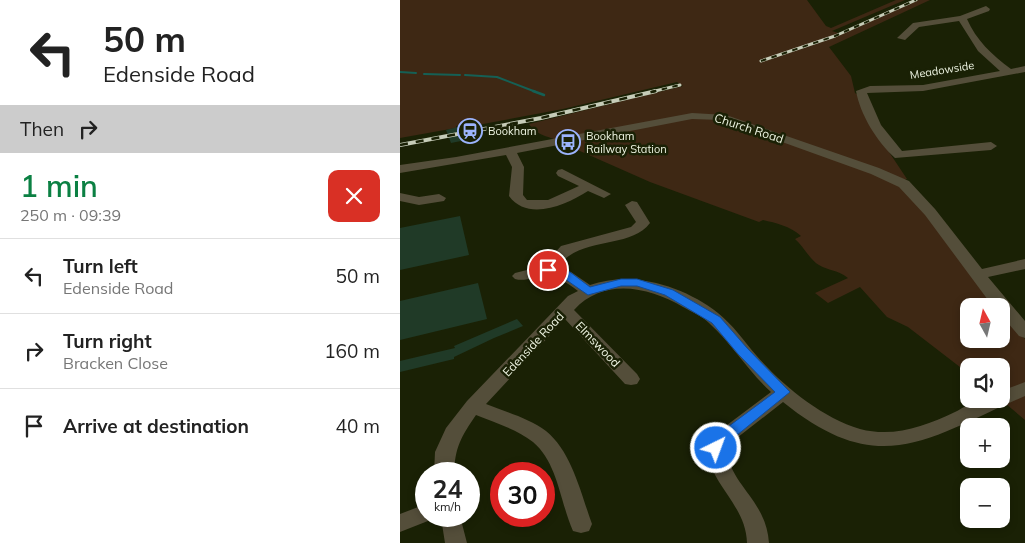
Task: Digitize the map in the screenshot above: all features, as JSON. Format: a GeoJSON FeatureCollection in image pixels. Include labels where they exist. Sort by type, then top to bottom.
{"type":"FeatureCollection","features":[{"type":"Feature","properties":{"kind":"street"},"geometry":{"type":"LineString","coordinates":[[902,38],[916,26],[962,18],[986,9]]}},
{"type":"Feature","properties":{"kind":"street"},"geometry":{"type":"LineString","coordinates":[[962,18],[969,34],[978,45],[1009,72]]}},
{"type":"Feature","properties":{"kind":"street","name":"Meadowside"},"geometry":{"type":"LineString","coordinates":[[991,146],[899,155],[892,150],[871,117],[862,97],[863,90],[922,88],[1025,69]]}},
{"type":"Feature","properties":{"kind":"street","name":"Church Road"},"geometry":{"type":"LineString","coordinates":[[400,169],[692,116],[722,117],[904,184],[930,212],[1025,332]]}},
{"type":"Feature","properties":{"kind":"street"},"geometry":{"type":"LineString","coordinates":[[509,150],[518,167],[516,196],[522,202],[536,205],[552,203],[567,199],[588,186]]}},
{"type":"Feature","properties":{"kind":"street"},"geometry":{"type":"LineString","coordinates":[[562,173],[604,194]]}},
{"type":"Feature","properties":{"kind":"street"},"geometry":{"type":"LineString","coordinates":[[402,193],[419,202],[439,198]]}},
{"type":"Feature","properties":{"kind":"street"},"geometry":{"type":"LineString","coordinates":[[548,270],[557,257],[566,249],[636,230],[643,223],[632,204]]}},
{"type":"Feature","properties":{"kind":"street"},"geometry":{"type":"LineString","coordinates":[[978,275],[1025,264]]}},
{"type":"Feature","properties":{"kind":"street"},"geometry":{"type":"LineString","coordinates":[[520,276],[548,270],[566,275],[588,291]]}},
{"type":"Feature","properties":{"kind":"street","name":"Edenside Road"},"geometry":{"type":"LineString","coordinates":[[444,462],[449,439],[473,406],[564,310],[588,291],[632,282],[669,292],[716,320],[742,351],[784,392],[849,433],[874,440],[893,440],[928,431],[980,408]]}},
{"type":"Feature","properties":{"kind":"street","name":"Elmswood"},"geometry":{"type":"LineString","coordinates":[[564,310],[631,378]]}},
{"type":"Feature","properties":{"kind":"street","name":"Edenside Road"},"geometry":{"type":"LineString","coordinates":[[1010,396],[1025,390]]}},
{"type":"Feature","properties":{"kind":"street"},"geometry":{"type":"LineString","coordinates":[[758,543],[758,528],[754,518],[744,500],[722,470],[716,448],[726,436],[784,392]]}},
{"type":"Feature","properties":{"kind":"street"},"geometry":{"type":"LineString","coordinates":[[473,406],[529,430],[548,446],[558,464],[581,524]]}},
{"type":"Feature","properties":{"kind":"street"},"geometry":{"type":"LineString","coordinates":[[400,523],[415,517]]}},
{"type":"Feature","properties":{"kind":"street"},"geometry":{"type":"LineString","coordinates":[[453,527],[456,543]]}},
{"type":"Feature","properties":{"kind":"shaded area"},"geometry":{"type":"Polygon","coordinates":[[[400,0],[807,0],[826,26],[831,28],[896,0],[905,0],[832,31],[841,34],[919,0],[930,0],[829,47],[851,76],[855,93],[858,95],[885,146],[907,179],[902,180],[989,298],[960,298],[960,348],[1010,348],[1010,323],[1025,339],[1025,420],[1010,407],[1010,358],[960,358],[960,367],[908,327],[887,317],[860,287],[828,303],[815,293],[848,278],[816,263],[795,239],[801,236],[788,227],[763,220],[759,222],[650,182],[540,134],[529,124],[683,86],[677,82],[563,109],[467,127],[465,125],[456,126],[456,128],[400,138],[400,0]]]}},
{"type":"Feature","properties":{"kind":"building"},"geometry":{"type":"Polygon","coordinates":[[[466,125],[467,127],[476,125],[481,137],[451,143],[446,130],[466,125]]]}},
{"type":"Feature","properties":{"kind":"building"},"geometry":{"type":"Polygon","coordinates":[[[460,216],[469,255],[400,270],[400,228],[460,216]]]}},
{"type":"Feature","properties":{"kind":"building"},"geometry":{"type":"Polygon","coordinates":[[[478,283],[487,319],[400,340],[400,301],[478,283]]]}},
{"type":"Feature","properties":{"kind":"building"},"geometry":{"type":"Polygon","coordinates":[[[517,319],[523,326],[454,357],[454,359],[400,372],[400,361],[455,348],[454,346],[517,319]]]}},
{"type":"Feature","properties":{"kind":"waterway"},"geometry":{"type":"LineString","coordinates":[[400,72],[416,73]]}},
{"type":"Feature","properties":{"kind":"waterway"},"geometry":{"type":"LineString","coordinates":[[424,74],[460,75]]}},
{"type":"Feature","properties":{"kind":"waterway"},"geometry":{"type":"LineString","coordinates":[[465,75],[497,77],[536,92]]}},
{"type":"Feature","properties":{"kind":"waterway"},"geometry":{"type":"LineString","coordinates":[[533,91],[544,95]]}},
{"type":"Feature","properties":{"kind":"railway"},"geometry":{"type":"LineString","coordinates":[[761,61],[835,36],[916,0]]}},
{"type":"Feature","properties":{"kind":"railway"},"geometry":{"type":"LineString","coordinates":[[651,92],[680,85]]}},
{"type":"Feature","properties":{"kind":"railway"},"geometry":{"type":"LineString","coordinates":[[400,145],[541,118],[656,91]]}},
{"type":"Feature","properties":{"kind":"place","name":"Bookham"},"geometry":{"type":"Point","coordinates":[470,131]}},
{"type":"Feature","properties":{"kind":"place","name":"Bookham Railway Station"},"geometry":{"type":"Point","coordinates":[568,142]}},
{"type":"Feature","properties":{"kind":"route"},"geometry":{"type":"LineString","coordinates":[[548,270],[566,275],[588,291],[599,287],[637,282],[669,292],[716,320],[742,351],[784,392],[726,436],[716,448]]}}]}
